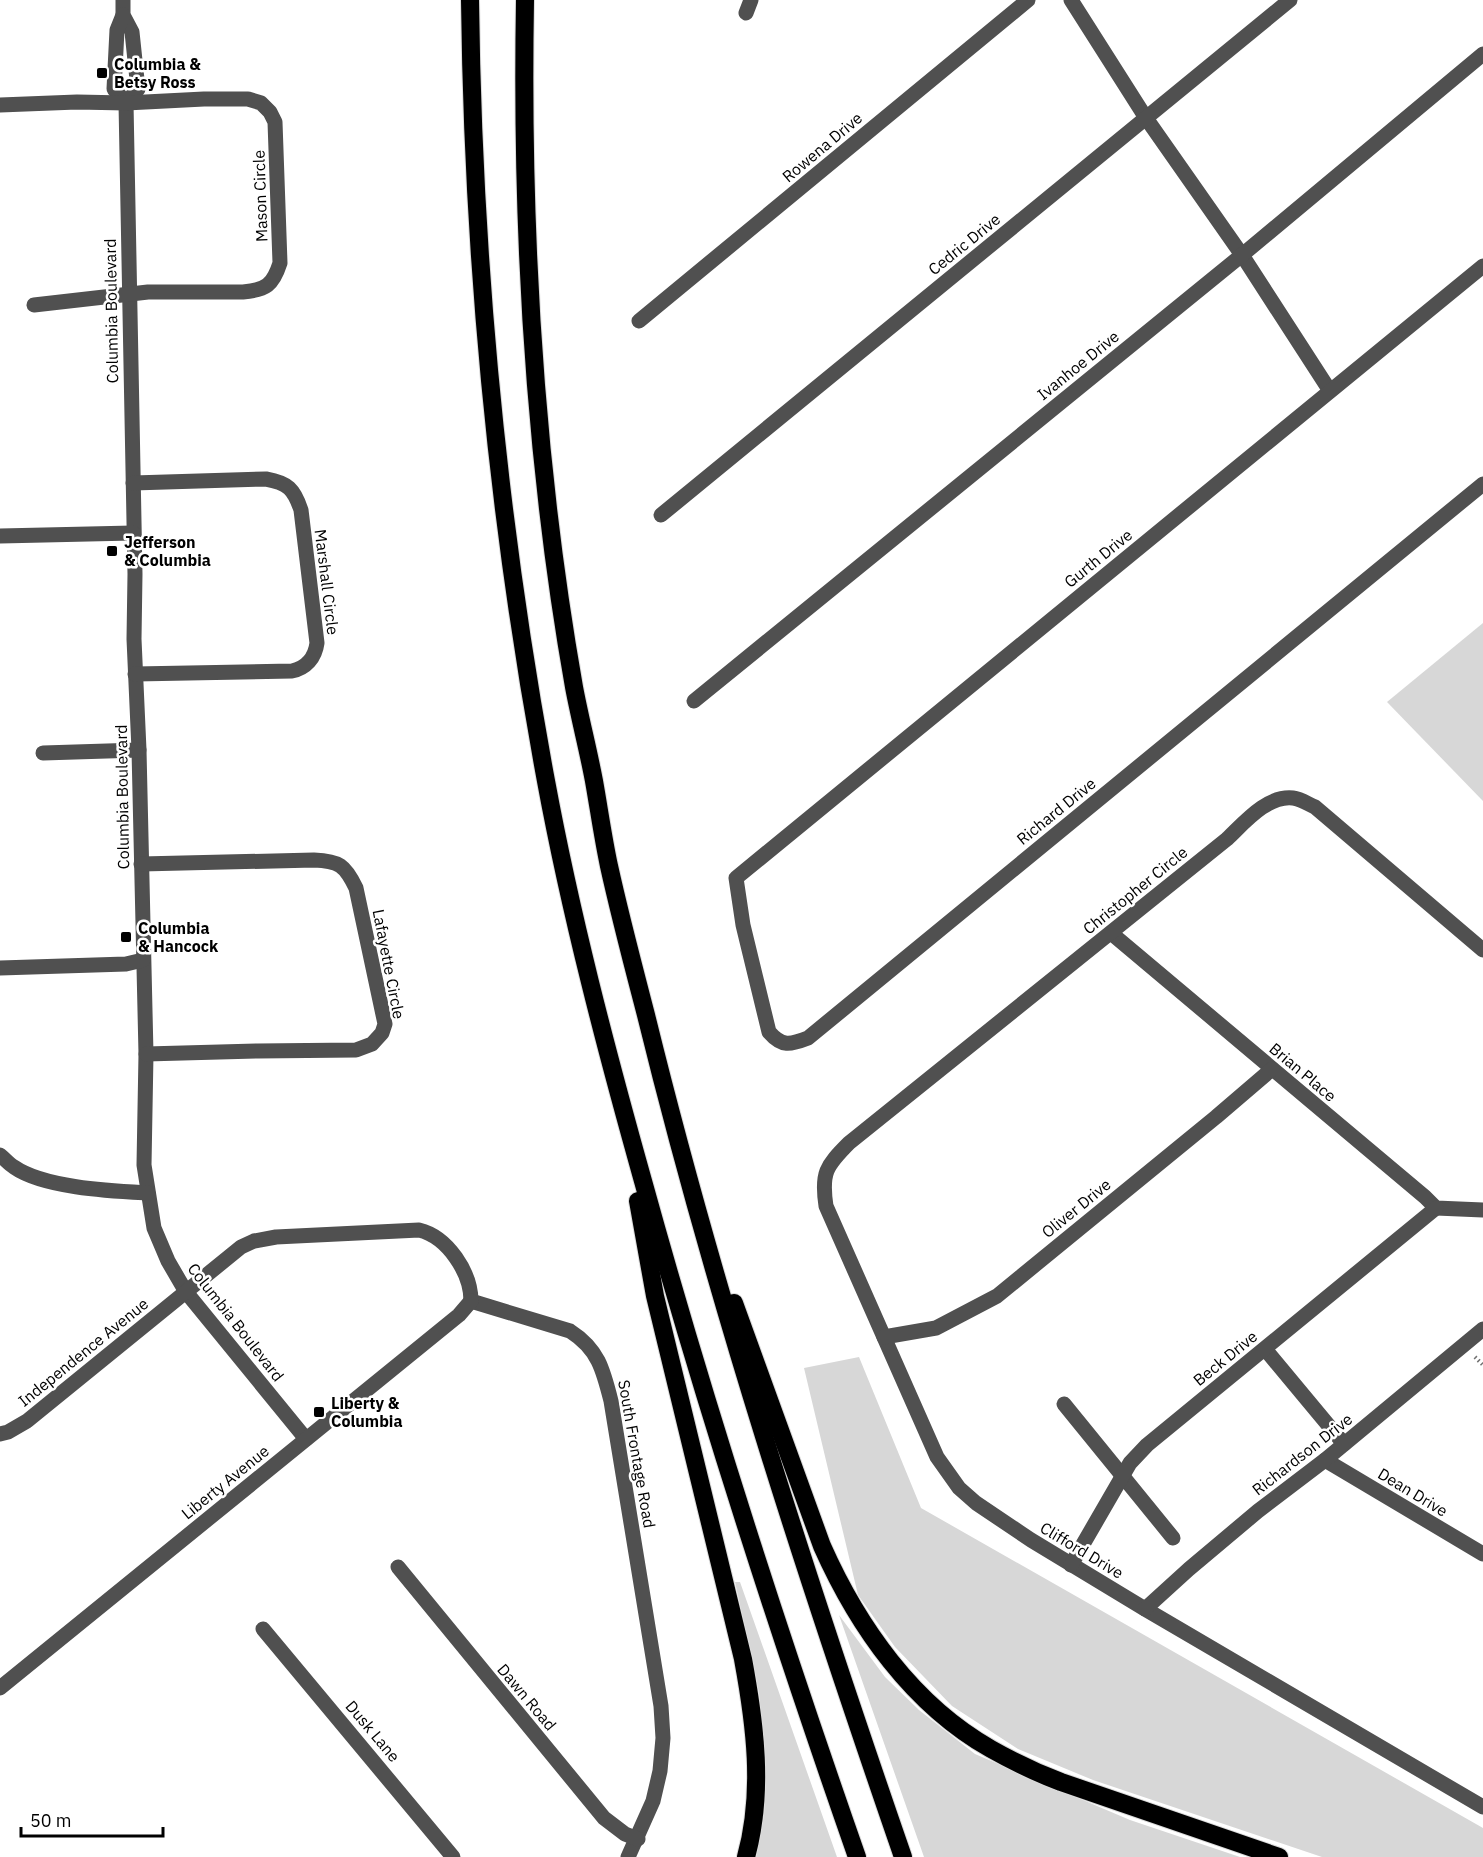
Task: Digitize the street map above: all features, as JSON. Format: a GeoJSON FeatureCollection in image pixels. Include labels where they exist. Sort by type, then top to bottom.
{"type":"FeatureCollection","features":[{"type":"Feature","properties":{"kind":"highway"},"geometry":{"type":"LineString","coordinates":[[470,0],[476,199],[486,350],[511,565],[544,770],[576,928],[669,1274],[794,1677],[857,1857]]}},
{"type":"Feature","properties":{"kind":"highway"},"geometry":{"type":"LineString","coordinates":[[525,0],[528,244],[537,389],[552,537],[574,689],[609,865],[678,1148],[772,1466],[827,1636],[903,1857]]}},
{"type":"Feature","properties":{"kind":"highway"},"geometry":{"type":"LineString","coordinates":[[625,1116],[655,1296],[743,1659],[754,1714],[757,1752],[755,1800],[746,1857]]}},
{"type":"Feature","properties":{"kind":"highway"},"geometry":{"type":"LineString","coordinates":[[678,1148],[822,1546],[850,1603],[890,1661],[925,1699],[954,1724],[989,1748],[1027,1768],[1061,1782],[1279,1857]]}},
{"type":"Feature","properties":{"kind":"street","name":"Rowena Drive"},"geometry":{"type":"LineString","coordinates":[[639,321],[1028,0]]}},
{"type":"Feature","properties":{"kind":"street"},"geometry":{"type":"LineString","coordinates":[[1071,0],[1146,118],[1242,255],[1330,391]]}},
{"type":"Feature","properties":{"kind":"street","name":"Cedric Drive"},"geometry":{"type":"LineString","coordinates":[[661,515],[1290,0]]}},
{"type":"Feature","properties":{"kind":"street","name":"Columbia Boulevard"},"geometry":{"type":"LineString","coordinates":[[123,8],[117,30],[114,89],[126,103],[135,674],[146,1054],[144,1166],[154,1228],[168,1262],[186,1292],[306,1439]]}},
{"type":"Feature","properties":{"kind":"street","name":"Columbia Boulevard"},"geometry":{"type":"LineString","coordinates":[[123,8],[132,32],[138,89],[126,103]]}},
{"type":"Feature","properties":{"kind":"street","name":"Ivanhoe Drive"},"geometry":{"type":"LineString","coordinates":[[694,701],[1242,255],[1483,54]]}},
{"type":"Feature","properties":{"kind":"street","name":"Mason Circle"},"geometry":{"type":"LineString","coordinates":[[126,103],[248,99],[261,104],[270,112],[275,122],[280,263],[275,278],[268,286],[257,291],[148,292],[130,295]]}},
{"type":"Feature","properties":{"kind":"street"},"geometry":{"type":"LineString","coordinates":[[0,105],[126,103]]}},
{"type":"Feature","properties":{"kind":"street","name":"Gurth Drive"},"geometry":{"type":"LineString","coordinates":[[736,878],[1483,266]]}},
{"type":"Feature","properties":{"kind":"street"},"geometry":{"type":"LineString","coordinates":[[34,305],[130,295]]}},
{"type":"Feature","properties":{"kind":"street","name":"Marshall Circle"},"geometry":{"type":"LineString","coordinates":[[133,483],[266,479],[289,487],[297,498],[301,510],[317,643],[312,659],[299,669],[292,671],[135,674]]}},
{"type":"Feature","properties":{"kind":"street","name":"Richard Drive"},"geometry":{"type":"LineString","coordinates":[[736,878],[745,935],[770,1032],[776,1040],[783,1044],[795,1043],[808,1038],[1483,484]]}},
{"type":"Feature","properties":{"kind":"street"},"geometry":{"type":"LineString","coordinates":[[0,536],[133,533]]}},
{"type":"Feature","properties":{"kind":"street"},"geometry":{"type":"LineString","coordinates":[[43,753],[139,750]]}},
{"type":"Feature","properties":{"kind":"street","name":"Christopher Circle"},"geometry":{"type":"LineString","coordinates":[[825,1180],[830,1163],[849,1143],[1111,933],[1264,806],[1288,798],[1296,798],[1315,807],[1483,950]]}},
{"type":"Feature","properties":{"kind":"street","name":"Lafayette Circle"},"geometry":{"type":"LineString","coordinates":[[141,864],[314,860],[341,865],[348,871],[356,888],[385,1024],[382,1033],[372,1044],[356,1050],[258,1050],[146,1054]]}},
{"type":"Feature","properties":{"kind":"street","name":"Brian Place"},"geometry":{"type":"LineString","coordinates":[[1111,933],[1436,1208]]}},
{"type":"Feature","properties":{"kind":"street"},"geometry":{"type":"LineString","coordinates":[[0,968],[126,964],[143,960]]}},
{"type":"Feature","properties":{"kind":"street","name":"Oliver Drive"},"geometry":{"type":"LineString","coordinates":[[884,1337],[936,1328],[997,1296],[1207,1125],[1272,1069]]}},
{"type":"Feature","properties":{"kind":"street"},"geometry":{"type":"LineString","coordinates":[[0,1155],[15,1168],[52,1181],[106,1190],[148,1193]]}},
{"type":"Feature","properties":{"kind":"street","name":"Clifford Drive"},"geometry":{"type":"LineString","coordinates":[[825,1180],[826,1206],[937,1457],[947,1474],[976,1503],[1071,1565],[1483,1806]]}},
{"type":"Feature","properties":{"kind":"street"},"geometry":{"type":"LineString","coordinates":[[1436,1208],[1483,1210]]}},
{"type":"Feature","properties":{"kind":"street","name":"Beck Drive"},"geometry":{"type":"LineString","coordinates":[[1071,1565],[1130,1462],[1147,1445],[1436,1208]]}},
{"type":"Feature","properties":{"kind":"street"},"geometry":{"type":"LineString","coordinates":[[186,1292],[241,1247],[254,1241],[276,1237],[419,1230],[428,1232],[438,1239],[453,1255],[468,1278],[471,1301]]}},
{"type":"Feature","properties":{"kind":"street","name":"Independence Avenue"},"geometry":{"type":"LineString","coordinates":[[0,1434],[27,1421],[186,1292]]}},
{"type":"Feature","properties":{"kind":"street","name":"Liberty Avenue"},"geometry":{"type":"LineString","coordinates":[[0,1688],[459,1315],[471,1301]]}},
{"type":"Feature","properties":{"kind":"street","name":"South Frontage Road"},"geometry":{"type":"LineString","coordinates":[[471,1301],[570,1331],[584,1340],[596,1354],[604,1372],[661,1706],[663,1738],[660,1771],[653,1801],[628,1857]]}},
{"type":"Feature","properties":{"kind":"street","name":"Richardson Drive"},"geometry":{"type":"LineString","coordinates":[[1145,1609],[1258,1511],[1325,1460],[1483,1329]]}},
{"type":"Feature","properties":{"kind":"street"},"geometry":{"type":"LineString","coordinates":[[1265,1348],[1344,1444]]}},
{"type":"Feature","properties":{"kind":"street"},"geometry":{"type":"LineString","coordinates":[[1064,1404],[1173,1538]]}},
{"type":"Feature","properties":{"kind":"street","name":"Dean Drive"},"geometry":{"type":"LineString","coordinates":[[1325,1460],[1483,1554]]}},
{"type":"Feature","properties":{"kind":"street","name":"Dawn Road"},"geometry":{"type":"LineString","coordinates":[[398,1568],[604,1818],[625,1834],[638,1839]]}},
{"type":"Feature","properties":{"kind":"street","name":"Dusk Lane"},"geometry":{"type":"LineString","coordinates":[[263,1629],[453,1857]]}},
{"type":"Feature","properties":{"kind":"shaded area"},"geometry":{"type":"Polygon","coordinates":[[[1483,623],[1483,801],[1387,702],[1483,623]]]}},
{"type":"Feature","properties":{"kind":"shaded area"},"geometry":{"type":"Polygon","coordinates":[[[859,1357],[921,1508],[1483,1828],[1483,1857],[1322,1857],[1093,1780],[1018,1749],[952,1706],[895,1647],[858,1595],[804,1368],[859,1357]]]}},
{"type":"Feature","properties":{"kind":"shaded area"},"geometry":{"type":"Polygon","coordinates":[[[735,1582],[740,1582],[837,1857],[756,1857],[764,1815],[766,1771],[759,1693],[735,1582]]]}},
{"type":"Feature","properties":{"kind":"shaded area"},"geometry":{"type":"Polygon","coordinates":[[[839,1615],[885,1677],[919,1710],[975,1754],[1130,1820],[1240,1857],[924,1857],[839,1615]]]}},
{"type":"Feature","properties":{"kind":"place","name":"Columbia & Betsy Ross"},"geometry":{"type":"Point","coordinates":[102,73]}},
{"type":"Feature","properties":{"kind":"place","name":"Jefferson & Columbia"},"geometry":{"type":"Point","coordinates":[112,551]}},
{"type":"Feature","properties":{"kind":"place","name":"Columbia & Hancock"},"geometry":{"type":"Point","coordinates":[126,937]}},
{"type":"Feature","properties":{"kind":"place","name":"Liberty & Columbia"},"geometry":{"type":"Point","coordinates":[319,1412]}}]}
